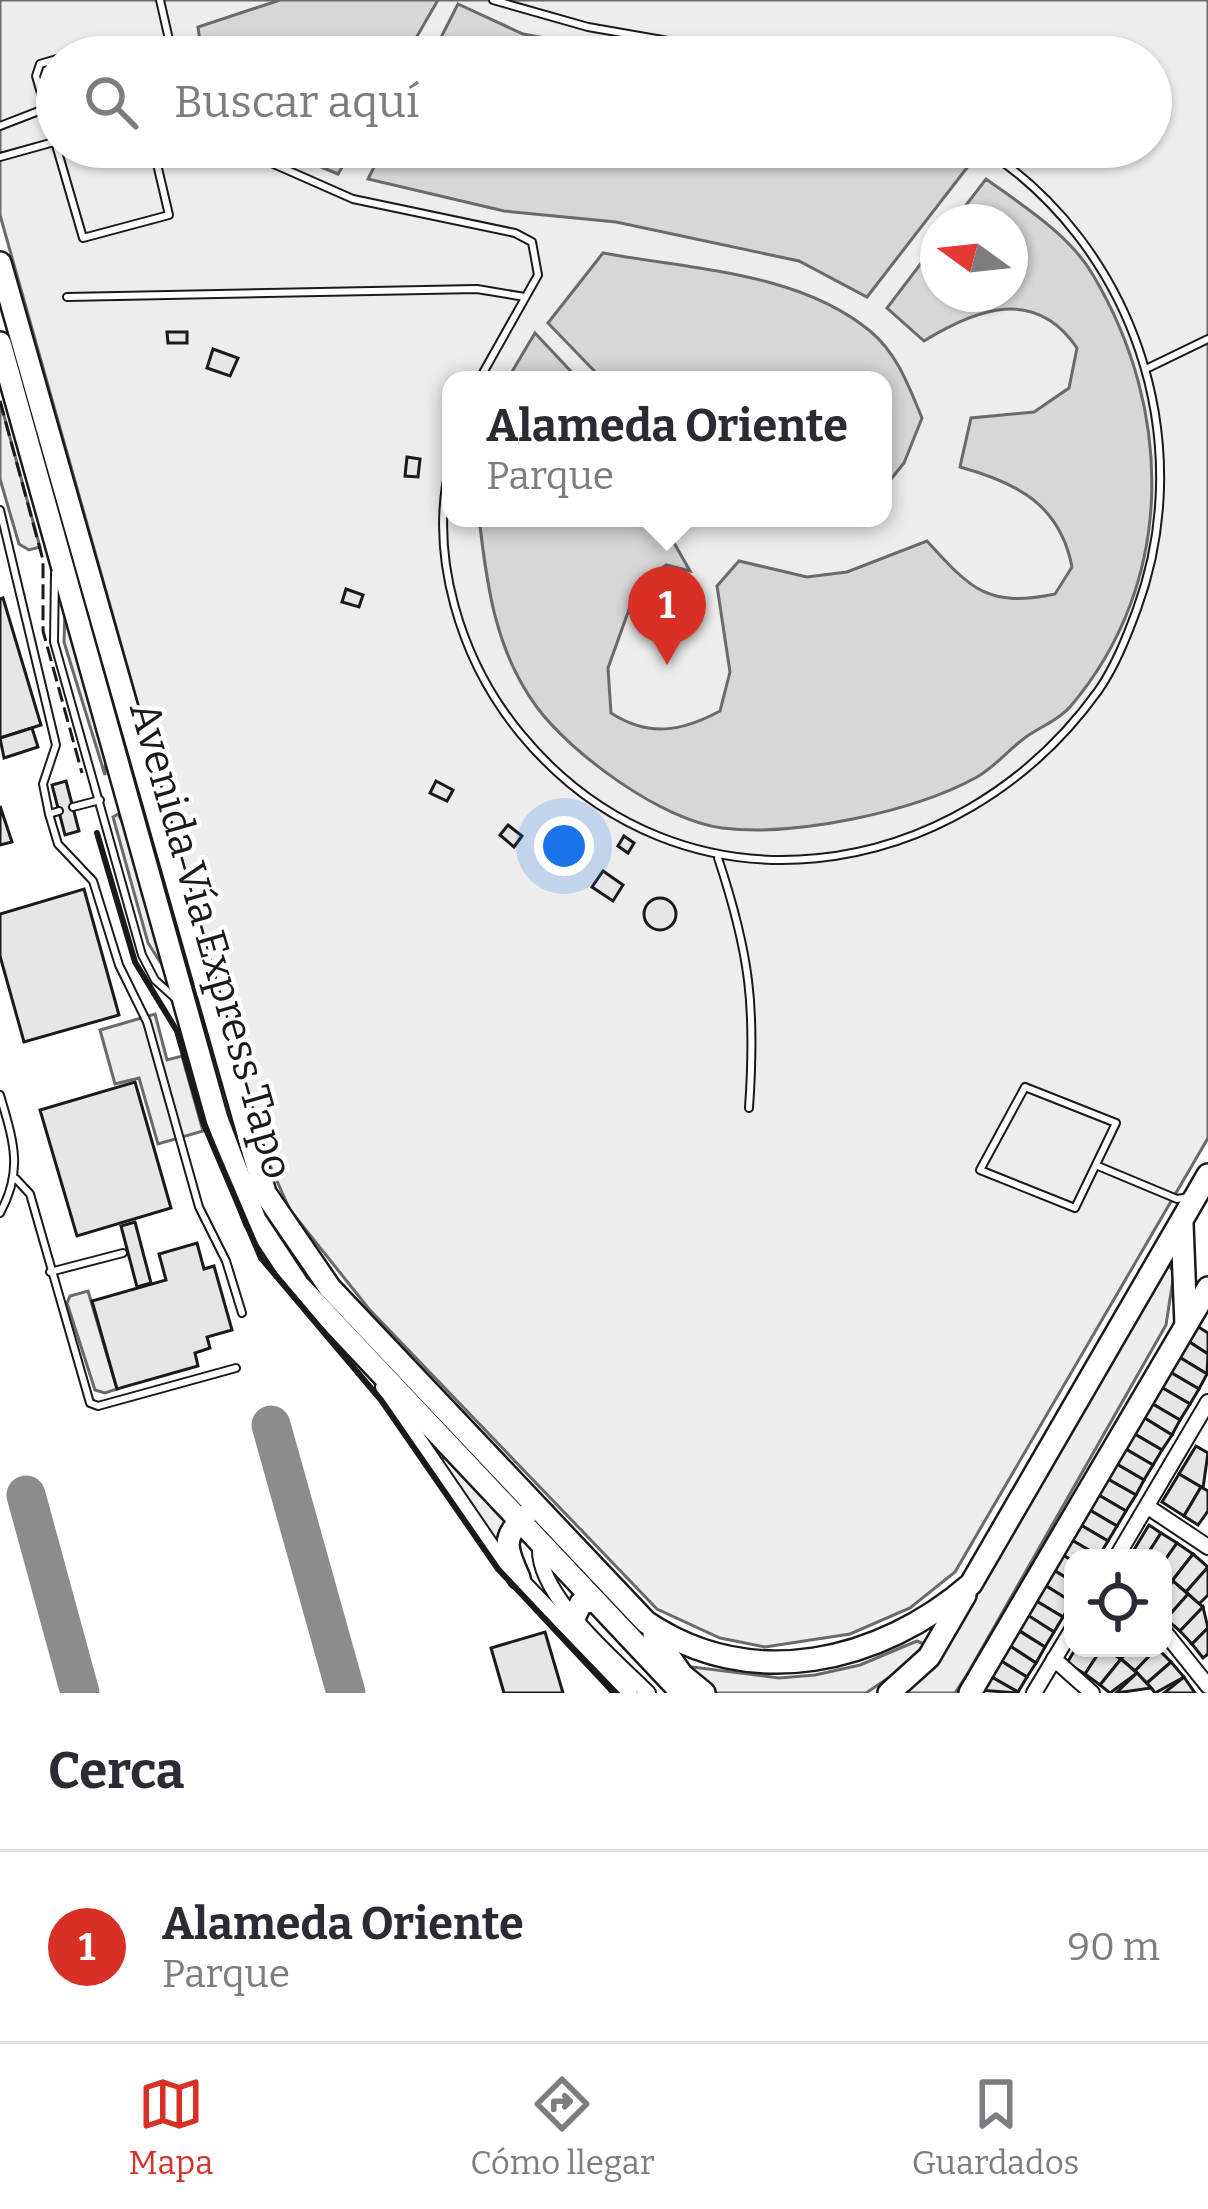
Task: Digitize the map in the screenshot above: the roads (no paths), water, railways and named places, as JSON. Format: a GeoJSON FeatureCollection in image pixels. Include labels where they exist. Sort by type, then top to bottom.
{"type":"FeatureCollection","features":[{"type":"Feature","properties":{"kind":"main road","name":"Avenida Vía Express Tapo"},"geometry":{"type":"LineString","coordinates":[[0,263],[249,1151],[265,1193],[330,1288],[546,1536],[593,1600],[682,1693]]}},
{"type":"Feature","properties":{"kind":"main road","name":"Avenida Vía Express Tapo"},"geometry":{"type":"LineString","coordinates":[[0,343],[185,1006],[231,1162],[255,1220],[298,1285],[368,1362],[527,1515]]}},
{"type":"Feature","properties":{"kind":"main road"},"geometry":{"type":"LineString","coordinates":[[889,1693],[929,1657],[1197,1190]]}},
{"type":"Feature","properties":{"kind":"main road"},"geometry":{"type":"LineString","coordinates":[[1182,1222],[1186,1325]]}},
{"type":"Feature","properties":{"kind":"main road"},"geometry":{"type":"LineString","coordinates":[[970,1693],[1208,1288]]}},
{"type":"Feature","properties":{"kind":"main road"},"geometry":{"type":"LineString","coordinates":[[519,1578],[506,1545],[527,1515]]}},
{"type":"Feature","properties":{"kind":"main road","name":"Avenida Vía Express Tapo"},"geometry":{"type":"LineString","coordinates":[[546,1536],[646,1622]]}},
{"type":"Feature","properties":{"kind":"main road"},"geometry":{"type":"LineString","coordinates":[[646,1622],[711,1658],[793,1664],[892,1639],[971,1584]]}},
{"type":"Feature","properties":{"kind":"main road"},"geometry":{"type":"LineString","coordinates":[[574,1618],[581,1603],[593,1600]]}},
{"type":"Feature","properties":{"kind":"main road"},"geometry":{"type":"LineString","coordinates":[[646,1622],[682,1675],[704,1693]]}},
{"type":"Feature","properties":{"kind":"street"},"geometry":{"type":"LineString","coordinates":[[368,1362],[484,1536],[630,1693]]}},
{"type":"Feature","properties":{"kind":"street"},"geometry":{"type":"LineString","coordinates":[[1122,1549],[1202,1427],[1208,1402]]}},
{"type":"Feature","properties":{"kind":"street"},"geometry":{"type":"LineString","coordinates":[[1148,1507],[1208,1547]]}},
{"type":"Feature","properties":{"kind":"street"},"geometry":{"type":"LineString","coordinates":[[546,1536],[543,1568],[574,1618],[648,1693]]}},
{"type":"Feature","properties":{"kind":"street"},"geometry":{"type":"LineString","coordinates":[[1172,1641],[1208,1686]]}},
{"type":"Feature","properties":{"kind":"street"},"geometry":{"type":"LineString","coordinates":[[1034,1693],[1064,1643]]}},
{"type":"Feature","properties":{"kind":"street"},"geometry":{"type":"LineString","coordinates":[[1054,1659],[1092,1693]]}},
{"type":"Feature","properties":{"kind":"lane"},"geometry":{"type":"LineString","coordinates":[[160,0],[168,36]]}},
{"type":"Feature","properties":{"kind":"lane"},"geometry":{"type":"LineString","coordinates":[[493,0],[640,36]]}},
{"type":"Feature","properties":{"kind":"lane"},"geometry":{"type":"LineString","coordinates":[[0,126],[36,112]]}},
{"type":"Feature","properties":{"kind":"lane"},"geometry":{"type":"LineString","coordinates":[[0,157],[36,147]]}},
{"type":"Feature","properties":{"kind":"lane"},"geometry":{"type":"LineString","coordinates":[[63,168],[78,232],[87,240],[169,215],[158,168]]}},
{"type":"Feature","properties":{"kind":"lane"},"geometry":{"type":"LineString","coordinates":[[282,168],[352,199],[525,236],[539,263],[526,297],[484,371]]}},
{"type":"Feature","properties":{"kind":"lane"},"geometry":{"type":"LineString","coordinates":[[449,527],[448,575],[458,620],[488,689],[534,749],[603,807],[669,845],[718,858],[848,854],[918,835],[988,794],[1072,723],[1117,657],[1150,572],[1159,486],[1148,368],[1105,272],[1043,193],[1009,168]]}},
{"type":"Feature","properties":{"kind":"lane"},"geometry":{"type":"LineString","coordinates":[[67,297],[477,289],[526,297]]}},
{"type":"Feature","properties":{"kind":"lane"},"geometry":{"type":"LineString","coordinates":[[1148,368],[1208,339]]}},
{"type":"Feature","properties":{"kind":"lane"},"geometry":{"type":"LineString","coordinates":[[0,510],[56,745],[43,784],[58,844],[93,880],[119,964],[147,1022],[199,1207],[226,1261],[242,1313]]}},
{"type":"Feature","properties":{"kind":"lane"},"geometry":{"type":"LineString","coordinates":[[58,552],[52,598],[54,642],[142,956],[155,980],[185,1006]]}},
{"type":"Feature","properties":{"kind":"lane"},"geometry":{"type":"LineString","coordinates":[[73,807],[100,800]]}},
{"type":"Feature","properties":{"kind":"lane"},"geometry":{"type":"LineString","coordinates":[[49,814],[59,812]]}},
{"type":"Feature","properties":{"kind":"lane"},"geometry":{"type":"LineString","coordinates":[[718,858],[746,940],[753,982],[749,1108]]}},
{"type":"Feature","properties":{"kind":"lane"},"geometry":{"type":"LineString","coordinates":[[1029,1086],[1114,1119],[1115,1132],[1098,1166],[1081,1202],[1071,1209],[986,1177],[980,1166],[1019,1092],[1029,1086]]}},
{"type":"Feature","properties":{"kind":"lane"},"geometry":{"type":"LineString","coordinates":[[0,1095],[17,1156],[16,1179],[0,1213]]}},
{"type":"Feature","properties":{"kind":"lane"},"geometry":{"type":"LineString","coordinates":[[1098,1166],[1197,1190]]}},
{"type":"Feature","properties":{"kind":"lane"},"geometry":{"type":"LineString","coordinates":[[16,1179],[30,1195],[94,1406],[236,1368]]}},
{"type":"Feature","properties":{"kind":"lane"},"geometry":{"type":"LineString","coordinates":[[50,1272],[123,1253]]}},
{"type":"Feature","properties":{"kind":"place","name":"Alameda Oriente"},"geometry":{"type":"Point","coordinates":[667,665]}}]}
